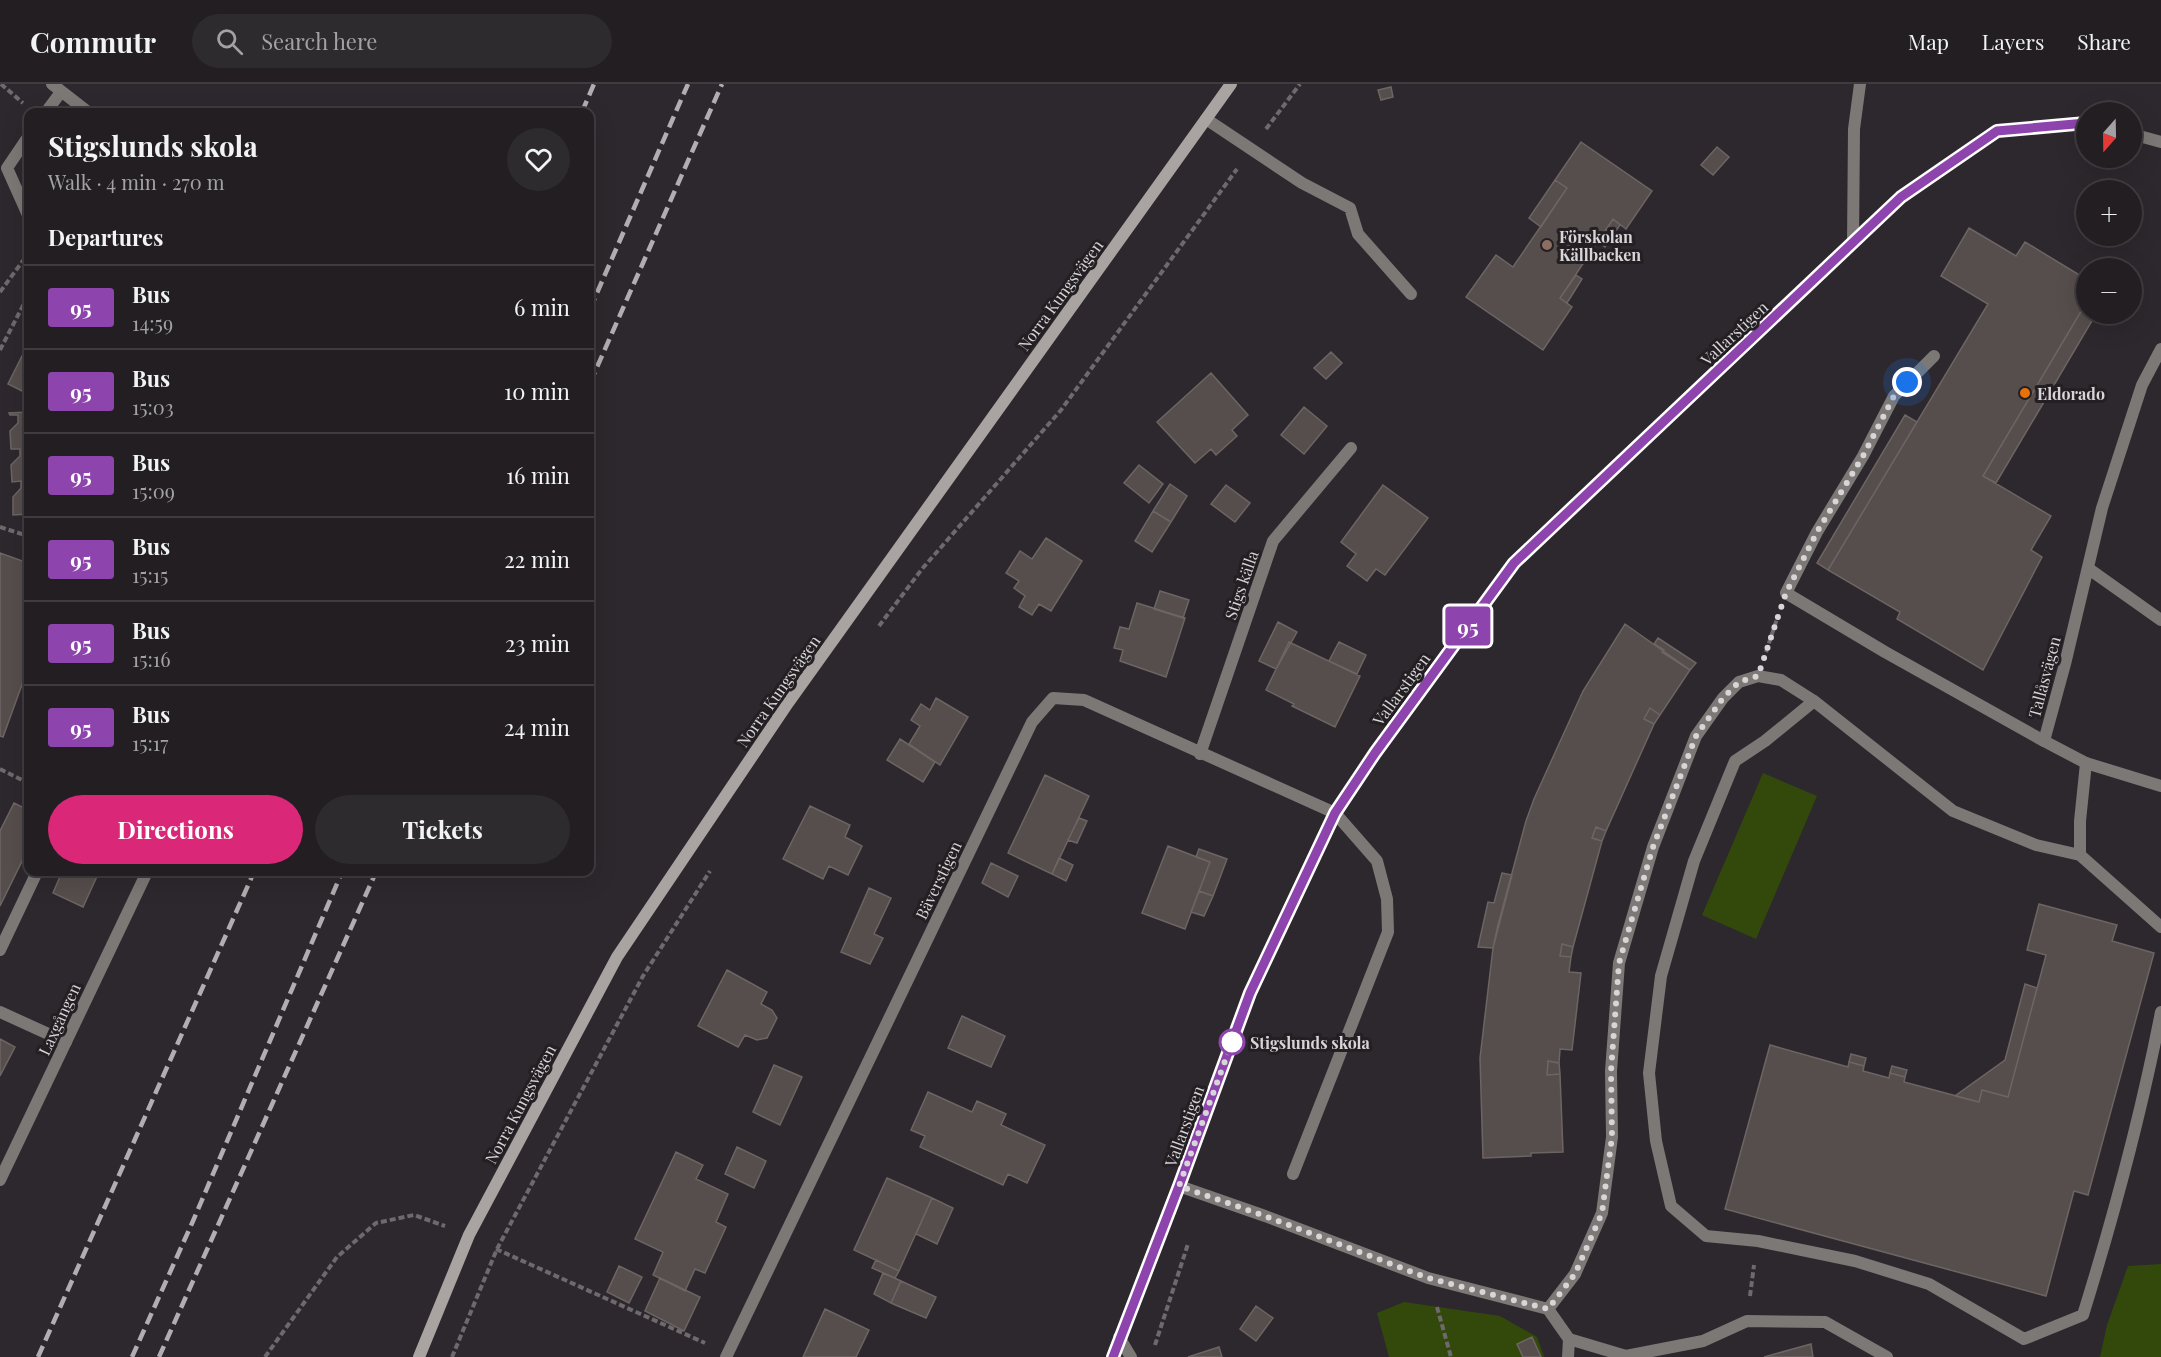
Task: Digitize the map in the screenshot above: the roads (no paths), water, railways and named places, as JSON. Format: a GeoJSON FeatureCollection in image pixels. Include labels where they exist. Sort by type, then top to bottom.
{"type":"FeatureCollection","features":[{"type":"Feature","properties":{"kind":"street","name":"Norra Kungsvägen"},"geometry":{"type":"LineString","coordinates":[[419,1357],[469,1235],[617,957],[788,703],[1231,84]]}},
{"type":"Feature","properties":{"kind":"street"},"geometry":{"type":"LineString","coordinates":[[1853,243],[1854,129],[1860,84]]}},
{"type":"Feature","properties":{"kind":"street"},"geometry":{"type":"LineString","coordinates":[[48,108],[56,88],[83,108]]}},
{"type":"Feature","properties":{"kind":"street"},"geometry":{"type":"LineString","coordinates":[[1206,119],[1302,183],[1350,208],[1358,234],[1411,294]]}},
{"type":"Feature","properties":{"kind":"street","name":"Vallarstigen"},"geometry":{"type":"LineString","coordinates":[[1113,1357],[1250,993],[1335,813],[1375,753],[1514,563],[1901,197],[1997,131],[2076,124]]}},
{"type":"Feature","properties":{"kind":"street"},"geometry":{"type":"LineString","coordinates":[[2142,137],[2161,142]]}},
{"type":"Feature","properties":{"kind":"street"},"geometry":{"type":"LineString","coordinates":[[24,143],[8,168],[24,206]]}},
{"type":"Feature","properties":{"kind":"street","name":"Tallåsvägen"},"geometry":{"type":"LineString","coordinates":[[2161,348],[2142,385],[2102,508],[2089,568],[2044,741],[2086,763],[2161,786]]}},
{"type":"Feature","properties":{"kind":"street"},"geometry":{"type":"LineString","coordinates":[[1934,356],[1894,396],[1863,456],[1817,532],[1786,593],[1885,652],[2044,741]]}},
{"type":"Feature","properties":{"kind":"street","name":"Stigs källa"},"geometry":{"type":"LineString","coordinates":[[1200,754],[1274,541],[1351,448]]}},
{"type":"Feature","properties":{"kind":"street"},"geometry":{"type":"LineString","coordinates":[[2089,568],[2161,620]]}},
{"type":"Feature","properties":{"kind":"street"},"geometry":{"type":"LineString","coordinates":[[1548,1309],[1575,1274],[1602,1213],[1612,1137],[1611,1071],[1619,963],[1653,847],[1696,736],[1723,698],[1739,682],[1758,676],[1781,680],[1814,701],[1953,811],[2036,845],[2080,855],[2161,927]]}},
{"type":"Feature","properties":{"kind":"street","name":"Bäverstigen"},"geometry":{"type":"LineString","coordinates":[[726,1357],[1032,722],[1053,698],[1084,700],[1335,813]]}},
{"type":"Feature","properties":{"kind":"street"},"geometry":{"type":"LineString","coordinates":[[1814,701],[1735,761],[1694,861],[1661,976],[1649,1073],[1656,1141],[1671,1206],[1706,1236],[1758,1240],[1855,1261],[1929,1284],[2024,1339],[2083,1315],[2112,1220],[2146,1090],[2161,1012]]}},
{"type":"Feature","properties":{"kind":"street"},"geometry":{"type":"LineString","coordinates":[[2080,855],[2080,821],[2086,763]]}},
{"type":"Feature","properties":{"kind":"street"},"geometry":{"type":"LineString","coordinates":[[1293,1174],[1388,932],[1387,899],[1377,861],[1335,813]]}},
{"type":"Feature","properties":{"kind":"street"},"geometry":{"type":"LineString","coordinates":[[0,950],[35,876]]}},
{"type":"Feature","properties":{"kind":"street","name":"Laxgången"},"geometry":{"type":"LineString","coordinates":[[0,1180],[145,876]]}},
{"type":"Feature","properties":{"kind":"street"},"geometry":{"type":"LineString","coordinates":[[0,1012],[66,1042]]}},
{"type":"Feature","properties":{"kind":"street"},"geometry":{"type":"LineString","coordinates":[[1179,1186],[1428,1278],[1548,1309],[1569,1339],[1568,1357]]}},
{"type":"Feature","properties":{"kind":"street"},"geometry":{"type":"LineString","coordinates":[[1569,1339],[1626,1356],[1703,1341],[1747,1321],[1825,1322],[1887,1357]]}},
{"type":"Feature","properties":{"kind":"street"},"geometry":{"type":"LineString","coordinates":[[1119,1337],[1131,1357]]}},
{"type":"Feature","properties":{"kind":"railway"},"geometry":{"type":"LineString","coordinates":[[584,108],[594,84]]}},
{"type":"Feature","properties":{"kind":"railway"},"geometry":{"type":"LineString","coordinates":[[594,300],[688,84]]}},
{"type":"Feature","properties":{"kind":"railway"},"geometry":{"type":"LineString","coordinates":[[594,374],[722,84]]}},
{"type":"Feature","properties":{"kind":"railway"},"geometry":{"type":"LineString","coordinates":[[38,1357],[252,876]]}},
{"type":"Feature","properties":{"kind":"railway"},"geometry":{"type":"LineString","coordinates":[[132,1357],[193,1221],[340,876]]}},
{"type":"Feature","properties":{"kind":"railway"},"geometry":{"type":"LineString","coordinates":[[159,1357],[374,876]]}},
{"type":"Feature","properties":{"kind":"place","name":"Förskolan Källbacken"},"geometry":{"type":"Point","coordinates":[1547,245]}},
{"type":"Feature","properties":{"kind":"place","name":"Eldorado"},"geometry":{"type":"Point","coordinates":[2025,393]}},
{"type":"Feature","properties":{"kind":"place","name":"Stigslunds skola"},"geometry":{"type":"Point","coordinates":[1232,1042]}}]}
